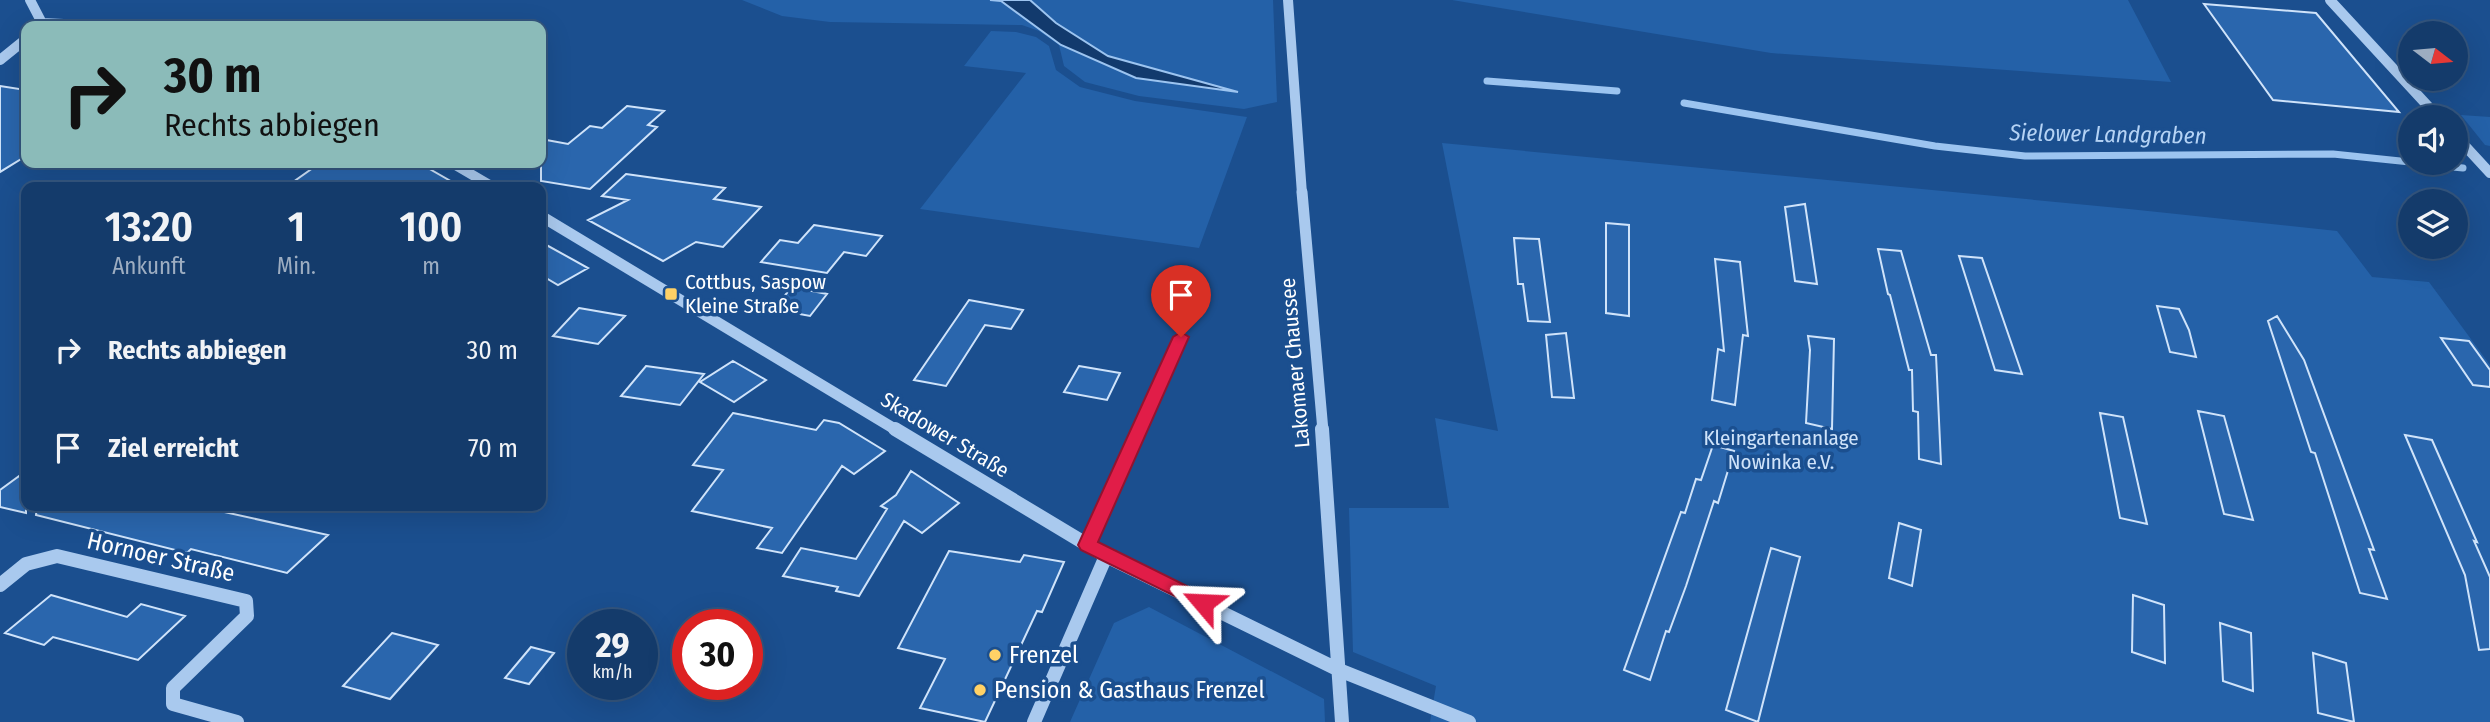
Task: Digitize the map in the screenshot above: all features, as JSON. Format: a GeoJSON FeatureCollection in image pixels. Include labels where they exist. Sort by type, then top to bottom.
{"type":"FeatureCollection","features":[{"type":"Feature","properties":{"kind":"street"},"geometry":{"type":"LineString","coordinates":[[30,0],[39,21]]}},
{"type":"Feature","properties":{"kind":"street","name":"Lakomaer Chaussee"},"geometry":{"type":"LineString","coordinates":[[1288,0],[1342,722]]}},
{"type":"Feature","properties":{"kind":"street"},"geometry":{"type":"LineString","coordinates":[[2330,0],[2427,105]]}},
{"type":"Feature","properties":{"kind":"street"},"geometry":{"type":"LineString","coordinates":[[0,60],[21,42]]}},
{"type":"Feature","properties":{"kind":"street"},"geometry":{"type":"LineString","coordinates":[[2468,149],[2490,173]]}},
{"type":"Feature","properties":{"kind":"street"},"geometry":{"type":"LineString","coordinates":[[461,168],[484,182]]}},
{"type":"Feature","properties":{"kind":"street","name":"Skadower Straße"},"geometry":{"type":"LineString","coordinates":[[546,219],[1106,556],[1339,670],[1469,722]]}},
{"type":"Feature","properties":{"kind":"street"},"geometry":{"type":"LineString","coordinates":[[1088,545],[1181,337]]}},
{"type":"Feature","properties":{"kind":"street","name":"Hornoer Straße"},"geometry":{"type":"LineString","coordinates":[[0,585],[26,564],[57,556],[246,601],[247,616],[173,688],[173,705],[237,722]]}},
{"type":"Feature","properties":{"kind":"street"},"geometry":{"type":"LineString","coordinates":[[1034,722],[1106,556]]}},
{"type":"Feature","properties":{"kind":"green space"},"geometry":{"type":"Polygon","coordinates":[[[742,0],[1273,0],[1277,102],[1244,109],[1139,96],[1085,82],[1064,66],[1059,45],[1039,31],[1022,25],[830,22],[782,16],[742,0]]]}},
{"type":"Feature","properties":{"kind":"green space"},"geometry":{"type":"Polygon","coordinates":[[[1452,0],[2128,0],[2171,82],[1771,53],[1452,0]]]}},
{"type":"Feature","properties":{"kind":"green space"},"geometry":{"type":"Polygon","coordinates":[[[991,31],[1016,32],[1036,37],[1049,46],[1056,70],[1080,87],[1135,101],[1247,117],[1199,248],[920,209],[1026,73],[964,66],[991,31]]]}},
{"type":"Feature","properties":{"kind":"green space"},"geometry":{"type":"Polygon","coordinates":[[[2468,115],[2490,117],[2490,146],[2485,145],[2468,124],[2468,115]]]}},
{"type":"Feature","properties":{"kind":"green space","name":"Kleingartenanlage Nowinka e.V."},"geometry":{"type":"Polygon","coordinates":[[[1442,143],[2337,231],[2372,277],[2429,282],[2490,365],[2490,722],[1430,722],[1436,686],[1353,652],[1349,508],[1449,508],[1435,418],[1498,431],[1442,143]]]}},
{"type":"Feature","properties":{"kind":"green space"},"geometry":{"type":"Polygon","coordinates":[[[1149,607],[1324,699],[1325,722],[1070,722],[1114,623],[1149,607]]]}},
{"type":"Feature","properties":{"kind":"shaded area"},"geometry":{"type":"Polygon","coordinates":[[[990,0],[1030,0],[1056,23],[1108,56],[1238,92],[1136,78],[1061,45],[1001,1],[990,0]]]}},
{"type":"Feature","properties":{"kind":"building"},"geometry":{"type":"Polygon","coordinates":[[[2204,4],[2316,13],[2398,112],[2273,100],[2204,4]]]}},
{"type":"Feature","properties":{"kind":"building"},"geometry":{"type":"Polygon","coordinates":[[[0,86],[21,89],[21,159],[0,172],[0,86]]]}},
{"type":"Feature","properties":{"kind":"building"},"geometry":{"type":"Polygon","coordinates":[[[627,106],[664,111],[648,125],[657,127],[590,189],[541,181],[541,168],[546,168],[546,140],[568,144],[590,126],[602,128],[627,106]]]}},
{"type":"Feature","properties":{"kind":"building"},"geometry":{"type":"Polygon","coordinates":[[[313,168],[428,168],[452,182],[293,182],[313,168]]]}},
{"type":"Feature","properties":{"kind":"building"},"geometry":{"type":"Polygon","coordinates":[[[626,174],[725,188],[714,199],[761,207],[723,247],[696,242],[663,261],[588,220],[628,200],[602,196],[626,174]]]}},
{"type":"Feature","properties":{"kind":"building"},"geometry":{"type":"Polygon","coordinates":[[[1805,204],[1817,284],[1795,281],[1785,207],[1805,204]]]}},
{"type":"Feature","properties":{"kind":"building"},"geometry":{"type":"Polygon","coordinates":[[[1606,223],[1629,225],[1629,316],[1606,313],[1606,223]]]}},
{"type":"Feature","properties":{"kind":"building"},"geometry":{"type":"Polygon","coordinates":[[[814,225],[882,236],[866,256],[844,252],[827,273],[761,262],[780,240],[798,243],[814,225]]]}},
{"type":"Feature","properties":{"kind":"building"},"geometry":{"type":"Polygon","coordinates":[[[1514,238],[1539,239],[1550,322],[1528,321],[1523,284],[1518,284],[1514,238]]]}},
{"type":"Feature","properties":{"kind":"building"},"geometry":{"type":"Polygon","coordinates":[[[546,245],[588,268],[558,285],[546,278],[546,245]]]}},
{"type":"Feature","properties":{"kind":"building"},"geometry":{"type":"Polygon","coordinates":[[[1878,249],[1901,251],[1931,355],[1936,355],[1941,464],[1919,459],[1918,412],[1913,411],[1912,370],[1909,370],[1878,249]]]}},
{"type":"Feature","properties":{"kind":"building"},"geometry":{"type":"Polygon","coordinates":[[[1959,256],[1982,258],[2022,374],[1995,370],[1959,256]]]}},
{"type":"Feature","properties":{"kind":"building"},"geometry":{"type":"Polygon","coordinates":[[[1715,259],[1740,262],[1748,336],[1743,335],[1735,405],[1712,400],[1718,349],[1724,351],[1715,259]]]}},
{"type":"Feature","properties":{"kind":"building"},"geometry":{"type":"Polygon","coordinates":[[[792,287],[827,294],[810,316],[773,309],[792,287]]]}},
{"type":"Feature","properties":{"kind":"building"},"geometry":{"type":"Polygon","coordinates":[[[969,300],[1023,310],[1011,329],[985,325],[946,386],[914,380],[969,300]]]}},
{"type":"Feature","properties":{"kind":"building"},"geometry":{"type":"Polygon","coordinates":[[[2157,306],[2179,309],[2189,330],[2196,357],[2170,352],[2157,306]]]}},
{"type":"Feature","properties":{"kind":"building"},"geometry":{"type":"Polygon","coordinates":[[[579,308],[625,316],[598,344],[553,336],[579,308]]]}},
{"type":"Feature","properties":{"kind":"building"},"geometry":{"type":"Polygon","coordinates":[[[2277,316],[2304,360],[2374,550],[2369,549],[2387,599],[2360,593],[2315,453],[2311,452],[2268,321],[2277,316]]]}},
{"type":"Feature","properties":{"kind":"building"},"geometry":{"type":"Polygon","coordinates":[[[1566,333],[1574,398],[1552,397],[1546,335],[1566,333]]]}},
{"type":"Feature","properties":{"kind":"building"},"geometry":{"type":"Polygon","coordinates":[[[1808,336],[1834,339],[1832,429],[1806,423],[1810,350],[1808,336]]]}},
{"type":"Feature","properties":{"kind":"building"},"geometry":{"type":"Polygon","coordinates":[[[2441,338],[2469,341],[2490,370],[2490,387],[2473,385],[2441,338]]]}},
{"type":"Feature","properties":{"kind":"building"},"geometry":{"type":"Polygon","coordinates":[[[733,361],[766,380],[734,402],[700,382],[733,361]]]}},
{"type":"Feature","properties":{"kind":"building"},"geometry":{"type":"Polygon","coordinates":[[[646,366],[704,374],[680,405],[621,396],[646,366]]]}},
{"type":"Feature","properties":{"kind":"building"},"geometry":{"type":"Polygon","coordinates":[[[1079,366],[1120,373],[1107,400],[1064,392],[1079,366]]]}},
{"type":"Feature","properties":{"kind":"building"},"geometry":{"type":"Polygon","coordinates":[[[2198,411],[2224,416],[2253,520],[2224,514],[2198,411]]]}},
{"type":"Feature","properties":{"kind":"building"},"geometry":{"type":"Polygon","coordinates":[[[733,413],[816,430],[824,420],[839,423],[885,451],[854,474],[842,466],[782,553],[757,548],[772,528],[692,511],[723,470],[693,465],[733,413]]]}},
{"type":"Feature","properties":{"kind":"building"},"geometry":{"type":"Polygon","coordinates":[[[2100,413],[2123,417],[2147,524],[2120,518],[2100,413]]]}},
{"type":"Feature","properties":{"kind":"building"},"geometry":{"type":"Polygon","coordinates":[[[2405,435],[2432,440],[2477,542],[2474,541],[2490,577],[2490,649],[2479,650],[2465,575],[2405,435]]]}},
{"type":"Feature","properties":{"kind":"building"},"geometry":{"type":"Polygon","coordinates":[[[1713,445],[1734,451],[1718,503],[1714,501],[1686,586],[1669,632],[1666,631],[1650,680],[1624,670],[1681,512],[1685,513],[1696,479],[1701,480],[1713,445]]]}},
{"type":"Feature","properties":{"kind":"building"},"geometry":{"type":"Polygon","coordinates":[[[911,471],[959,503],[922,533],[904,521],[859,596],[836,591],[838,587],[783,576],[801,548],[856,559],[887,509],[881,506],[896,495],[911,471]]]}},
{"type":"Feature","properties":{"kind":"building"},"geometry":{"type":"Polygon","coordinates":[[[21,475],[21,511],[26,513],[0,507],[0,490],[21,475]]]}},
{"type":"Feature","properties":{"kind":"building"},"geometry":{"type":"Polygon","coordinates":[[[36,511],[220,511],[328,535],[287,573],[191,549],[187,553],[36,515],[36,511]]]}},
{"type":"Feature","properties":{"kind":"building"},"geometry":{"type":"Polygon","coordinates":[[[1899,523],[1921,530],[1912,586],[1889,578],[1899,523]]]}},
{"type":"Feature","properties":{"kind":"building"},"geometry":{"type":"Polygon","coordinates":[[[1771,548],[1800,557],[1758,722],[1726,710],[1771,548]]]}},
{"type":"Feature","properties":{"kind":"building"},"geometry":{"type":"Polygon","coordinates":[[[949,551],[1020,562],[1024,555],[1064,562],[1042,612],[1037,611],[985,722],[920,708],[945,659],[898,648],[949,551]]]}},
{"type":"Feature","properties":{"kind":"building"},"geometry":{"type":"Polygon","coordinates":[[[51,595],[127,617],[141,604],[185,616],[138,660],[53,637],[44,645],[5,633],[51,595]]]}},
{"type":"Feature","properties":{"kind":"building"},"geometry":{"type":"Polygon","coordinates":[[[2133,595],[2164,605],[2165,663],[2132,652],[2133,595]]]}},
{"type":"Feature","properties":{"kind":"building"},"geometry":{"type":"Polygon","coordinates":[[[2220,623],[2251,633],[2253,691],[2223,681],[2220,623]]]}},
{"type":"Feature","properties":{"kind":"building"},"geometry":{"type":"Polygon","coordinates":[[[392,633],[438,645],[390,699],[343,686],[392,633]]]}},
{"type":"Feature","properties":{"kind":"building"},"geometry":{"type":"Polygon","coordinates":[[[531,647],[554,653],[529,684],[505,678],[531,647]]]}},
{"type":"Feature","properties":{"kind":"building"},"geometry":{"type":"Polygon","coordinates":[[[2313,653],[2346,663],[2354,722],[2318,713],[2313,653]]]}},
{"type":"Feature","properties":{"kind":"waterway"},"geometry":{"type":"LineString","coordinates":[[1487,81],[1617,91]]}},
{"type":"Feature","properties":{"kind":"waterway","name":"Sielower Landgraben"},"geometry":{"type":"LineString","coordinates":[[1684,103],[1935,146],[2025,156],[2333,154],[2398,161]]}},
{"type":"Feature","properties":{"kind":"place","name":"Cottbus, Saspow Kleine Straße"},"geometry":{"type":"Point","coordinates":[671,294]}},
{"type":"Feature","properties":{"kind":"place","name":"Frenzel"},"geometry":{"type":"Point","coordinates":[995,655]}},
{"type":"Feature","properties":{"kind":"place","name":"Pension & Gasthaus Frenzel"},"geometry":{"type":"Point","coordinates":[980,690]}},
{"type":"Feature","properties":{"kind":"route"},"geometry":{"type":"LineString","coordinates":[[1181,337],[1088,545],[1203,603]]}}]}
